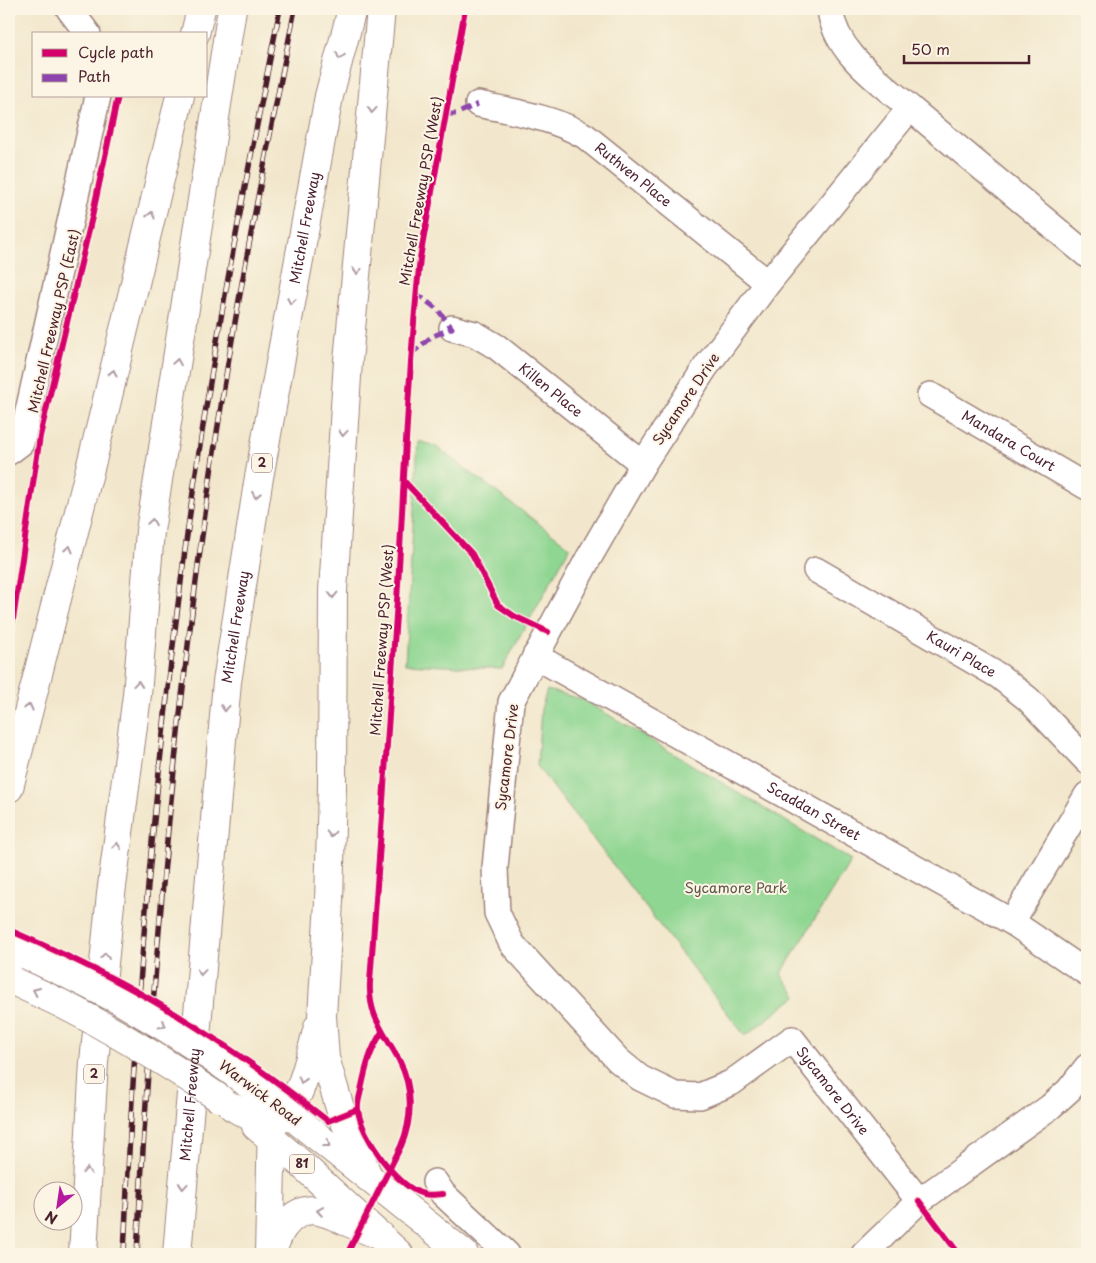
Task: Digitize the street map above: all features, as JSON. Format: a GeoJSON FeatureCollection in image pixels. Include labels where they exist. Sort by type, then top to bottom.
{"type":"FeatureCollection","features":[{"type":"Feature","properties":{"kind":"main road"},"geometry":{"type":"LineString","coordinates":[[195,32],[201,9]]}},
{"type":"Feature","properties":{"kind":"main road","name":"2"},"geometry":{"type":"LineString","coordinates":[[83,1254],[95,1052],[111,894],[137,695],[150,531],[232,9]]}},
{"type":"Feature","properties":{"kind":"main road","name":"Mitchell Freeway"},"geometry":{"type":"LineString","coordinates":[[177,1254],[227,682],[258,483],[329,96],[352,9]]}},
{"type":"Feature","properties":{"kind":"main road"},"geometry":{"type":"LineString","coordinates":[[368,1176],[342,1115],[326,1058],[322,1016],[329,902],[332,786],[333,591],[348,361],[381,9]]}},
{"type":"Feature","properties":{"kind":"main road"},"geometry":{"type":"LineString","coordinates":[[9,788],[104,411],[180,98]]}},
{"type":"Feature","properties":{"kind":"main road","name":"Warwick Road"},"geometry":{"type":"LineString","coordinates":[[11,949],[63,972],[128,1005],[173,1032],[256,1088],[278,1125],[390,1245]]}},
{"type":"Feature","properties":{"kind":"main road","name":"Warwick Road"},"geometry":{"type":"LineString","coordinates":[[10,978],[102,1024],[152,1054],[226,1103],[278,1125],[368,1176],[464,1254]]}},
{"type":"Feature","properties":{"kind":"main road"},"geometry":{"type":"LineString","coordinates":[[270,1254],[278,1125],[297,1096],[322,1016]]}},
{"type":"Feature","properties":{"kind":"main road"},"geometry":{"type":"LineString","coordinates":[[270,1254],[283,1227],[292,1217],[309,1210],[329,1213],[390,1245]]}},
{"type":"Feature","properties":{"kind":"street"},"geometry":{"type":"LineString","coordinates":[[69,9],[86,32]]}},
{"type":"Feature","properties":{"kind":"street"},"geometry":{"type":"LineString","coordinates":[[830,9],[843,44],[853,58],[910,108],[1087,255]]}},
{"type":"Feature","properties":{"kind":"street"},"geometry":{"type":"LineString","coordinates":[[9,452],[21,443],[98,98]]}},
{"type":"Feature","properties":{"kind":"street","name":"Ruthven Place"},"geometry":{"type":"LineString","coordinates":[[478,104],[549,120],[568,126],[585,136],[768,283]]}},
{"type":"Feature","properties":{"kind":"street","name":"Sycamore Drive"},"geometry":{"type":"LineString","coordinates":[[910,108],[768,283],[705,368],[642,464],[535,656],[511,702],[495,868],[497,913],[512,944],[618,1060],[640,1078],[675,1095],[700,1096],[731,1083],[792,1039],[919,1201]]}},
{"type":"Feature","properties":{"kind":"street","name":"Killen Place"},"geometry":{"type":"LineString","coordinates":[[452,328],[475,334],[497,347],[642,464]]}},
{"type":"Feature","properties":{"kind":"street","name":"Mandara Court"},"geometry":{"type":"LineString","coordinates":[[930,395],[1087,488]]}},
{"type":"Feature","properties":{"kind":"street","name":"Kauri Place"},"geometry":{"type":"LineString","coordinates":[[816,570],[999,676],[1028,699],[1087,761]]}},
{"type":"Feature","properties":{"kind":"street","name":"Scaddan Street"},"geometry":{"type":"LineString","coordinates":[[535,656],[1012,922],[1087,973]]}},
{"type":"Feature","properties":{"kind":"street"},"geometry":{"type":"LineString","coordinates":[[1012,922],[1087,795]]}},
{"type":"Feature","properties":{"kind":"street"},"geometry":{"type":"LineString","coordinates":[[864,1254],[919,1201],[1050,1106],[1069,1090],[1087,1067]]}},
{"type":"Feature","properties":{"kind":"street"},"geometry":{"type":"LineString","coordinates":[[419,1218],[439,1188],[507,1254]]}},
{"type":"Feature","properties":{"kind":"green space"},"geometry":{"type":"Polygon","coordinates":[[[418,441],[435,446],[570,547],[502,669],[405,664],[418,441]]]}},
{"type":"Feature","properties":{"kind":"green space","name":"Sycamore Park"},"geometry":{"type":"Polygon","coordinates":[[[547,690],[582,699],[851,860],[781,974],[797,996],[745,1036],[537,766],[541,709],[547,690]]]}},
{"type":"Feature","properties":{"kind":"railway"},"geometry":{"type":"LineString","coordinates":[[124,1254],[133,1078],[147,902],[164,726],[185,550],[216,346],[240,211],[280,9]]}},
{"type":"Feature","properties":{"kind":"railway"},"geometry":{"type":"LineString","coordinates":[[137,1254],[150,1040],[168,826],[192,613],[206,506],[230,351],[295,9]]}},
{"type":"Feature","properties":{"kind":"marked path"},"geometry":{"type":"LineString","coordinates":[[446,114],[456,114],[478,104]]}},
{"type":"Feature","properties":{"kind":"marked path"},"geometry":{"type":"LineString","coordinates":[[411,354],[431,337],[452,328],[438,310],[416,293]]}},
{"type":"Feature","properties":{"kind":"cycle path","name":"Mitchell Freeway PSP (West)"},"geometry":{"type":"LineString","coordinates":[[347,1254],[401,1146],[408,1125],[410,1103],[407,1081],[404,1070],[374,1014],[370,982],[394,649],[409,387],[420,258],[465,9]]}},
{"type":"Feature","properties":{"kind":"cycle path","name":"Mitchell Freeway PSP (East)"},"geometry":{"type":"LineString","coordinates":[[9,642],[40,436],[92,217],[118,98]]}},
{"type":"Feature","properties":{"kind":"cycle path"},"geometry":{"type":"LineString","coordinates":[[404,481],[472,554],[498,605],[514,616],[548,632]]}},
{"type":"Feature","properties":{"kind":"cycle path"},"geometry":{"type":"LineString","coordinates":[[9,930],[105,975],[174,1013],[253,1065],[328,1121],[358,1109]]}},
{"type":"Feature","properties":{"kind":"cycle path"},"geometry":{"type":"LineString","coordinates":[[382,1032],[371,1053],[365,1074],[358,1104],[360,1120],[382,1159],[403,1182],[424,1194],[443,1194]]}},
{"type":"Feature","properties":{"kind":"cycle path"},"geometry":{"type":"LineString","coordinates":[[919,1201],[959,1254]]}}]}
